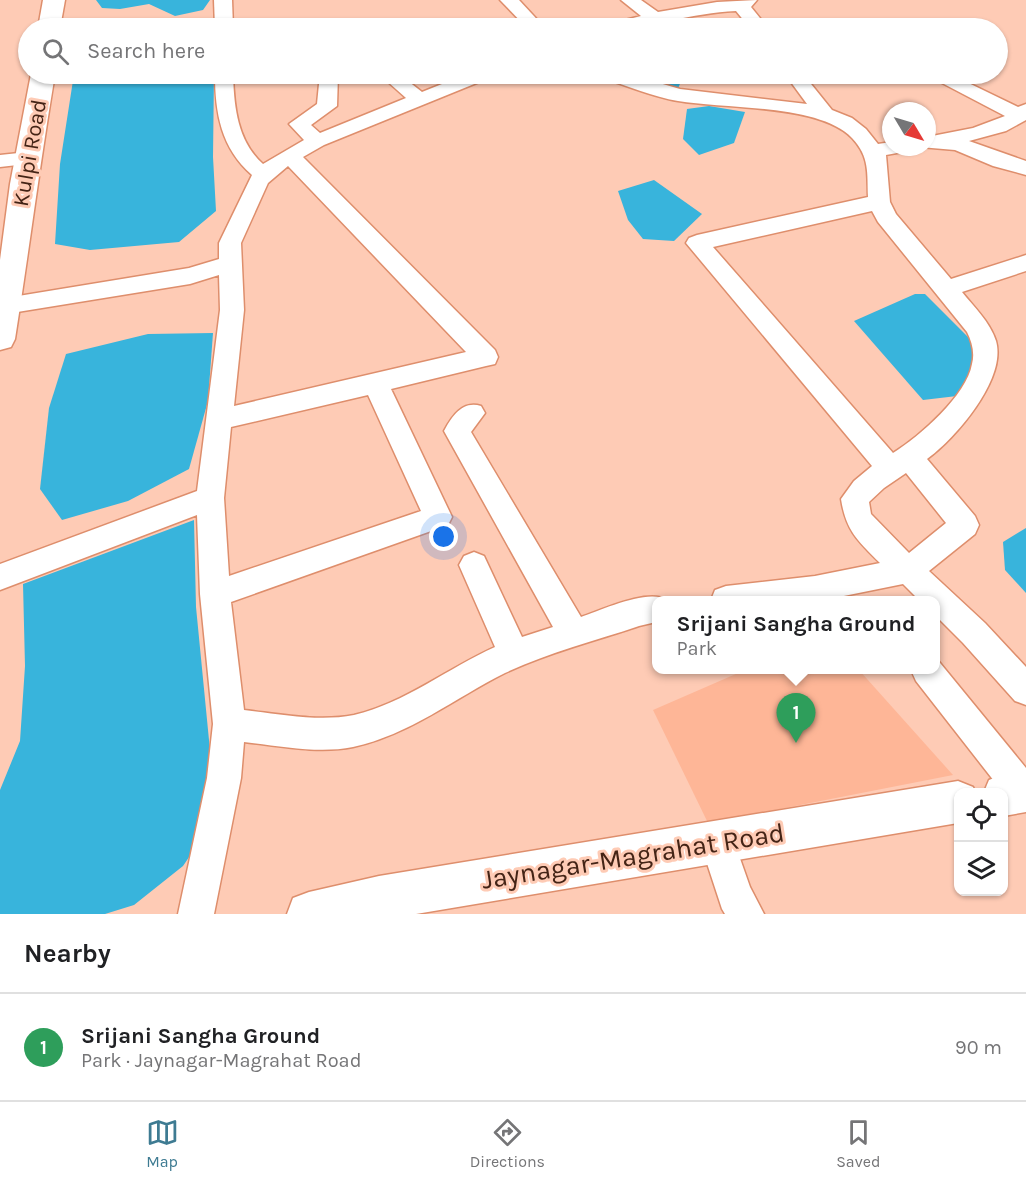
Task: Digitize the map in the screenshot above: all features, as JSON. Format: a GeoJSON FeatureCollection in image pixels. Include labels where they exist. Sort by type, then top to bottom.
{"type":"FeatureCollection","features":[{"type":"Feature","properties":{"kind":"main road"},"geometry":{"type":"LineString","coordinates":[[51,18],[54,0]]}},
{"type":"Feature","properties":{"kind":"main road","name":"Kulpi Road"},"geometry":{"type":"LineString","coordinates":[[0,339],[41,84]]}},
{"type":"Feature","properties":{"kind":"main road","name":"Jaynagar-Magrahat Road"},"geometry":{"type":"LineString","coordinates":[[309,914],[379,898],[954,803]]}},
{"type":"Feature","properties":{"kind":"street"},"geometry":{"type":"LineString","coordinates":[[223,0],[224,18]]}},
{"type":"Feature","properties":{"kind":"street"},"geometry":{"type":"LineString","coordinates":[[509,0],[526,18]]}},
{"type":"Feature","properties":{"kind":"street"},"geometry":{"type":"LineString","coordinates":[[630,0],[655,18],[745,3],[753,18]]}},
{"type":"Feature","properties":{"kind":"street"},"geometry":{"type":"LineString","coordinates":[[225,84],[229,125],[234,143],[243,157],[264,175]]}},
{"type":"Feature","properties":{"kind":"street"},"geometry":{"type":"LineString","coordinates":[[317,141],[299,124],[327,106],[328,84]]}},
{"type":"Feature","properties":{"kind":"street"},"geometry":{"type":"LineString","coordinates":[[400,84],[419,99]]}},
{"type":"Feature","properties":{"kind":"street"},"geometry":{"type":"LineString","coordinates":[[196,914],[224,778],[229,724],[215,594],[210,498],[232,310],[230,243],[260,180],[273,166],[317,141],[457,84]]}},
{"type":"Feature","properties":{"kind":"street"},"geometry":{"type":"LineString","coordinates":[[642,84],[678,95],[798,108],[825,114],[845,122],[860,133],[877,157],[879,202],[886,217],[978,328],[985,342],[987,354],[982,377],[970,395],[935,438],[869,482],[855,499],[858,518],[873,537],[936,596]]}},
{"type":"Feature","properties":{"kind":"street"},"geometry":{"type":"LineString","coordinates":[[802,84],[825,114]]}},
{"type":"Feature","properties":{"kind":"street"},"geometry":{"type":"LineString","coordinates":[[960,84],[1023,113]]}},
{"type":"Feature","properties":{"kind":"street"},"geometry":{"type":"LineString","coordinates":[[936,142],[982,132],[1023,113]]}},
{"type":"Feature","properties":{"kind":"street"},"geometry":{"type":"LineString","coordinates":[[936,142],[967,145],[1002,162],[1026,168]]}},
{"type":"Feature","properties":{"kind":"street"},"geometry":{"type":"LineString","coordinates":[[873,151],[882,150]]}},
{"type":"Feature","properties":{"kind":"street"},"geometry":{"type":"LineString","coordinates":[[219,420],[486,357],[290,156]]}},
{"type":"Feature","properties":{"kind":"street"},"geometry":{"type":"LineString","coordinates":[[0,161],[28,158]]}},
{"type":"Feature","properties":{"kind":"street"},"geometry":{"type":"LineString","coordinates":[[758,596],[815,589],[864,590],[909,570],[965,525],[899,462],[697,243],[879,202]]}},
{"type":"Feature","properties":{"kind":"street"},"geometry":{"type":"LineString","coordinates":[[5,306],[190,276],[231,263]]}},
{"type":"Feature","properties":{"kind":"street"},"geometry":{"type":"LineString","coordinates":[[946,289],[1026,263]]}},
{"type":"Feature","properties":{"kind":"street"},"geometry":{"type":"LineString","coordinates":[[215,594],[438,517],[375,383]]}},
{"type":"Feature","properties":{"kind":"street"},"geometry":{"type":"LineString","coordinates":[[472,413],[457,431],[573,633]]}},
{"type":"Feature","properties":{"kind":"street"},"geometry":{"type":"LineString","coordinates":[[0,576],[210,498]]}},
{"type":"Feature","properties":{"kind":"street"},"geometry":{"type":"LineString","coordinates":[[474,565],[514,654]]}},
{"type":"Feature","properties":{"kind":"street"},"geometry":{"type":"LineString","coordinates":[[940,600],[974,633],[1026,690]]}},
{"type":"Feature","properties":{"kind":"street"},"geometry":{"type":"LineString","coordinates":[[229,724],[351,732],[395,718],[496,661],[573,633],[652,610]]}},
{"type":"Feature","properties":{"kind":"street"},"geometry":{"type":"LineString","coordinates":[[931,674],[1018,793]]}},
{"type":"Feature","properties":{"kind":"street"},"geometry":{"type":"LineString","coordinates":[[718,842],[735,896],[746,914]]}},
{"type":"Feature","properties":{"kind":"shaded area"},"geometry":{"type":"Polygon","coordinates":[[[736,674],[863,674],[953,775],[708,823],[653,710],[736,674]]]}},
{"type":"Feature","properties":{"kind":"water"},"geometry":{"type":"Polygon","coordinates":[[[96,0],[210,0],[203,10],[175,16],[149,4],[120,9],[102,8],[96,0]]]}},
{"type":"Feature","properties":{"kind":"water"},"geometry":{"type":"Polygon","coordinates":[[[72,84],[214,84],[213,157],[216,211],[179,242],[90,250],[55,244],[60,164],[72,84]]]}},
{"type":"Feature","properties":{"kind":"water"},"geometry":{"type":"Polygon","coordinates":[[[653,84],[680,84],[677,91],[653,84]]]}},
{"type":"Feature","properties":{"kind":"water"},"geometry":{"type":"Polygon","coordinates":[[[709,106],[745,112],[734,143],[699,155],[683,139],[687,109],[709,106]]]}},
{"type":"Feature","properties":{"kind":"water"},"geometry":{"type":"Polygon","coordinates":[[[654,180],[702,214],[674,241],[643,239],[628,220],[618,191],[654,180]]]}},
{"type":"Feature","properties":{"kind":"water"},"geometry":{"type":"Polygon","coordinates":[[[915,294],[925,294],[973,342],[977,359],[957,396],[923,400],[854,321],[915,294]]]}},
{"type":"Feature","properties":{"kind":"water"},"geometry":{"type":"Polygon","coordinates":[[[213,333],[208,401],[189,469],[128,501],[62,520],[40,489],[49,408],[66,354],[148,334],[213,333]]]}},
{"type":"Feature","properties":{"kind":"water"},"geometry":{"type":"Polygon","coordinates":[[[194,520],[196,607],[213,781],[202,838],[183,866],[134,905],[105,914],[0,914],[0,790],[20,741],[25,666],[23,584],[194,520]]]}},
{"type":"Feature","properties":{"kind":"water"},"geometry":{"type":"Polygon","coordinates":[[[1026,528],[1026,593],[1005,570],[1003,542],[1026,528]]]}},
{"type":"Feature","properties":{"kind":"place","name":"Srijani Sangha Ground"},"geometry":{"type":"Point","coordinates":[796,743]}}]}
